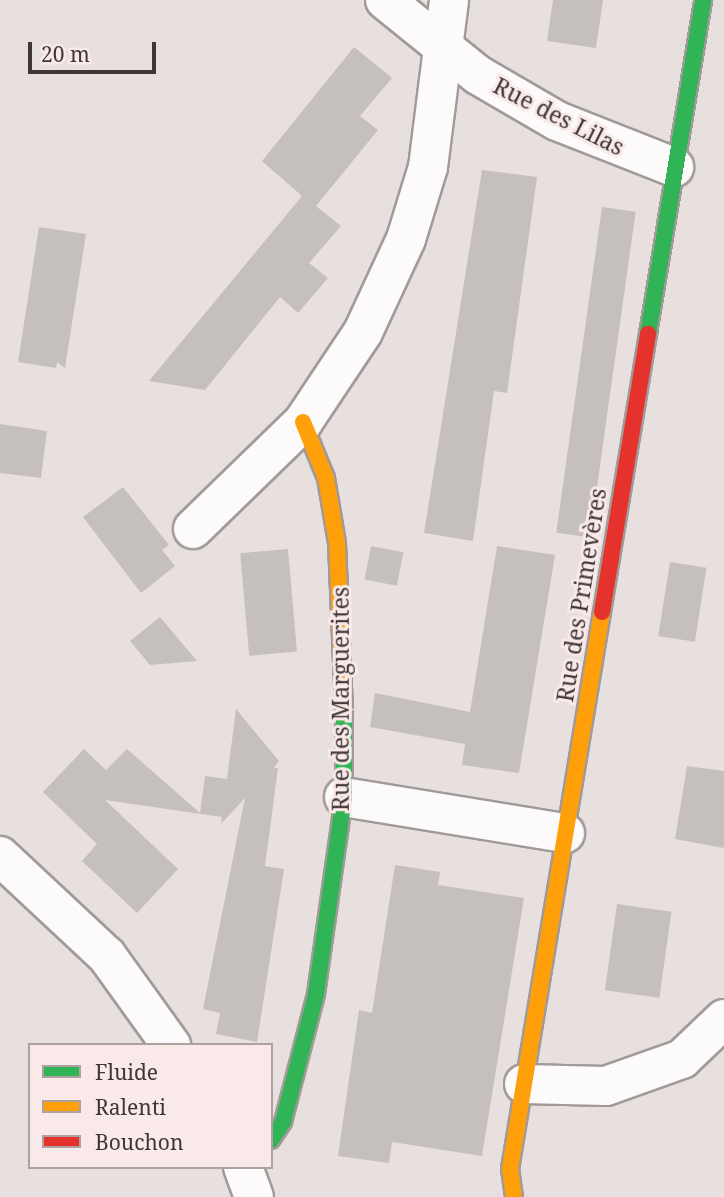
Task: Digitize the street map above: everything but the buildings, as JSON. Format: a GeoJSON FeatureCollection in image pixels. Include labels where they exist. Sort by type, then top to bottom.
{"type":"FeatureCollection","features":[{"type":"Feature","properties":{"kind":"street","name":"Rue des Lilas"},"geometry":{"type":"LineString","coordinates":[[385,0],[443,43],[478,75],[557,121],[674,167]]}},
{"type":"Feature","properties":{"kind":"street"},"geometry":{"type":"LineString","coordinates":[[193,530],[303,422],[363,332],[406,239],[428,167],[449,0]]}},
{"type":"Feature","properties":{"kind":"street","name":"Rue des Primevères"},"geometry":{"type":"LineString","coordinates":[[514,1197],[510,1169],[703,0]]}},
{"type":"Feature","properties":{"kind":"street","name":"Rue des Marguerites"},"geometry":{"type":"LineString","coordinates":[[273,1137],[283,1122],[316,994],[344,797],[344,654],[337,543],[326,478],[303,422]]}},
{"type":"Feature","properties":{"kind":"street"},"geometry":{"type":"LineString","coordinates":[[344,797],[565,833]]}},
{"type":"Feature","properties":{"kind":"street"},"geometry":{"type":"LineString","coordinates":[[0,856],[107,956],[170,1043]]}},
{"type":"Feature","properties":{"kind":"street"},"geometry":{"type":"LineString","coordinates":[[524,1084],[606,1086],[682,1059],[724,1019]]}},
{"type":"Feature","properties":{"kind":"traffic: fast"},"geometry":{"type":"LineString","coordinates":[[648,334],[703,0]]}},
{"type":"Feature","properties":{"kind":"traffic: fast"},"geometry":{"type":"LineString","coordinates":[[273,1137],[283,1122],[316,994],[344,797],[344,713]]}},
{"type":"Feature","properties":{"kind":"traffic: slow"},"geometry":{"type":"LineString","coordinates":[[303,422],[326,478],[337,543],[344,713]]}},
{"type":"Feature","properties":{"kind":"traffic: slow"},"geometry":{"type":"LineString","coordinates":[[514,1197],[510,1169],[602,612]]}},
{"type":"Feature","properties":{"kind":"traffic: jam"},"geometry":{"type":"LineString","coordinates":[[602,612],[648,334]]}}]}
